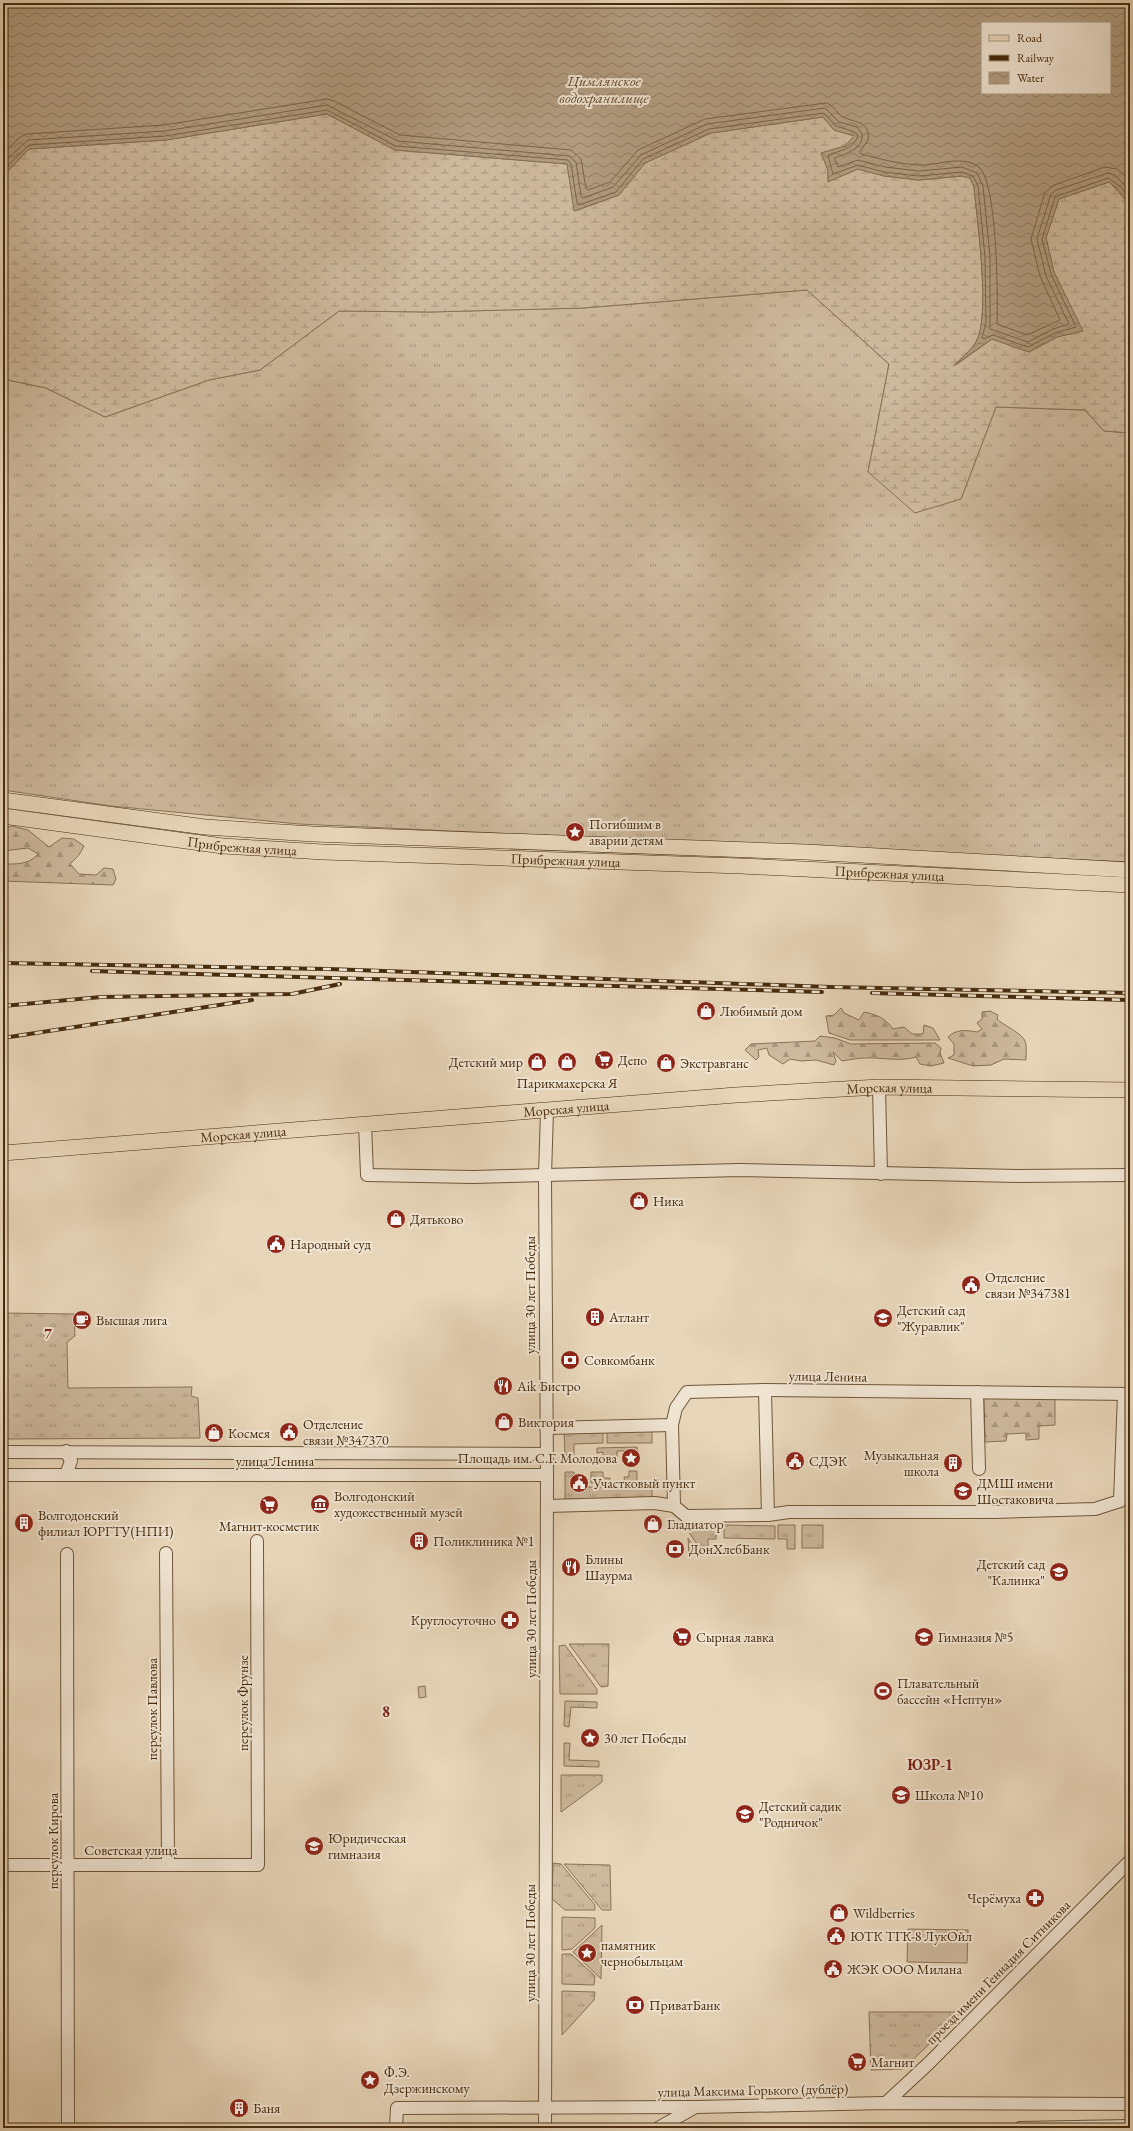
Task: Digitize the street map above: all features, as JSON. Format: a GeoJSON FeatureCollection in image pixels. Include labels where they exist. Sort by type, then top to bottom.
{"type":"FeatureCollection","features":[{"type":"Feature","properties":{"kind":"main road","name":"Прибрежная улица"},"geometry":{"type":"LineString","coordinates":[[3,800],[205,827],[313,834],[806,852],[1130,870]]}},
{"type":"Feature","properties":{"kind":"main road","name":"Прибрежная улица"},"geometry":{"type":"LineString","coordinates":[[3,816],[230,847],[741,866],[1130,885]]}},
{"type":"Feature","properties":{"kind":"main road","name":"Морская улица"},"geometry":{"type":"LineString","coordinates":[[3,1153],[547,1111],[731,1095],[879,1087],[1130,1090]]}},
{"type":"Feature","properties":{"kind":"street"},"geometry":{"type":"LineString","coordinates":[[879,1087],[881,1174]]}},
{"type":"Feature","properties":{"kind":"street","name":"улица 30 лет Победы"},"geometry":{"type":"LineString","coordinates":[[545,2128],[547,1454],[544,1175],[547,1111]]}},
{"type":"Feature","properties":{"kind":"street"},"geometry":{"type":"LineString","coordinates":[[365,1124],[367,1175],[473,1177],[739,1170],[881,1174],[1046,1176],[1130,1175]]}},
{"type":"Feature","properties":{"kind":"street"},"geometry":{"type":"LineString","coordinates":[[765,1390],[768,1515]]}},
{"type":"Feature","properties":{"kind":"street","name":"улица Ленина"},"geometry":{"type":"LineString","coordinates":[[672,1424],[676,1408],[687,1392],[765,1390],[1127,1394]]}},
{"type":"Feature","properties":{"kind":"street"},"geometry":{"type":"LineString","coordinates":[[977,1392],[979,1469]]}},
{"type":"Feature","properties":{"kind":"street"},"geometry":{"type":"LineString","coordinates":[[547,1506],[655,1503],[674,1506],[686,1516],[768,1515],[789,1512],[987,1512],[1094,1510],[1120,1501],[1127,1394]]}},
{"type":"Feature","properties":{"kind":"street"},"geometry":{"type":"LineString","coordinates":[[546,1428],[672,1424],[674,1506]]}},
{"type":"Feature","properties":{"kind":"street"},"geometry":{"type":"LineString","coordinates":[[66,1451],[71,1461],[66,1474]]}},
{"type":"Feature","properties":{"kind":"street","name":"улица Ленина"},"geometry":{"type":"LineString","coordinates":[[3,1452],[66,1451],[547,1454]]}},
{"type":"Feature","properties":{"kind":"street","name":"улица Ленина"},"geometry":{"type":"LineString","coordinates":[[3,1475],[133,1474],[176,1477],[547,1475]]}},
{"type":"Feature","properties":{"kind":"street","name":"переулок Фрунзе"},"geometry":{"type":"LineString","coordinates":[[257,1541],[258,1865]]}},
{"type":"Feature","properties":{"kind":"street","name":"переулок Павлова"},"geometry":{"type":"LineString","coordinates":[[166,1553],[168,1862]]}},
{"type":"Feature","properties":{"kind":"street","name":"переулок Кирова"},"geometry":{"type":"LineString","coordinates":[[67,1554],[68,2128]]}},
{"type":"Feature","properties":{"kind":"street","name":"проезд имени Геннадия Ситникова"},"geometry":{"type":"LineString","coordinates":[[886,2103],[929,2063],[1130,1861]]}},
{"type":"Feature","properties":{"kind":"street","name":"Советская улица"},"geometry":{"type":"LineString","coordinates":[[3,1865],[168,1862],[258,1865]]}},
{"type":"Feature","properties":{"kind":"street","name":"улица Максима Горького (дублёр)"},"geometry":{"type":"LineString","coordinates":[[396,2128],[397,2108],[697,2107],[886,2103],[1130,2104]]}},
{"type":"Feature","properties":{"kind":"street"},"geometry":{"type":"LineString","coordinates":[[658,2128],[697,2107]]}},
{"type":"Feature","properties":{"kind":"street"},"geometry":{"type":"LineString","coordinates":[[1020,2128],[1130,2126]]}},
{"type":"Feature","properties":{"kind":"green space"},"geometry":{"type":"Polygon","coordinates":[[[327,114],[395,150],[567,164],[575,211],[619,195],[645,163],[711,133],[823,117],[834,130],[855,136],[845,146],[821,153],[828,170],[828,181],[858,169],[884,176],[919,180],[962,176],[970,178],[974,187],[980,244],[983,291],[982,312],[980,330],[976,342],[956,365],[992,339],[1029,352],[1057,337],[1082,331],[1054,272],[1046,238],[1059,199],[1109,182],[1130,203],[1130,433],[1104,431],[1085,410],[996,407],[961,499],[915,513],[868,472],[889,364],[807,290],[583,308],[430,312],[339,311],[260,370],[209,380],[105,417],[46,388],[3,379],[3,176],[29,149],[166,140],[327,114]]]}},
{"type":"Feature","properties":{"kind":"green space"},"geometry":{"type":"Polygon","coordinates":[[[807,290],[889,364],[868,472],[961,499],[996,407],[1085,410],[1104,431],[1130,433],[1130,862],[299,824],[111,806],[3,790],[3,379],[46,388],[105,417],[209,380],[260,370],[339,311],[430,312],[583,308],[807,290]]]}},
{"type":"Feature","properties":{"kind":"green space"},"geometry":{"type":"Polygon","coordinates":[[[12,826],[28,830],[49,847],[62,838],[74,839],[84,846],[79,855],[70,864],[79,874],[96,875],[104,868],[113,869],[116,879],[113,885],[3,881],[3,864],[17,864],[26,862],[38,854],[28,848],[3,851],[3,828],[12,826]]]}},
{"type":"Feature","properties":{"kind":"green space"},"geometry":{"type":"Polygon","coordinates":[[[841,1008],[844,1013],[859,1020],[864,1012],[884,1020],[893,1029],[904,1027],[912,1034],[923,1034],[924,1025],[933,1028],[940,1040],[850,1040],[829,1033],[826,1016],[834,1015],[841,1008]]]}},
{"type":"Feature","properties":{"kind":"green space"},"geometry":{"type":"Polygon","coordinates":[[[990,1011],[998,1015],[997,1019],[1023,1038],[1026,1045],[1026,1060],[1004,1059],[991,1065],[973,1066],[948,1058],[954,1055],[954,1044],[948,1037],[958,1031],[977,1032],[982,1029],[977,1023],[982,1019],[982,1012],[990,1011]]]}},
{"type":"Feature","properties":{"kind":"green space"},"geometry":{"type":"Polygon","coordinates":[[[820,1036],[835,1038],[851,1044],[935,1043],[941,1048],[940,1053],[944,1063],[931,1066],[920,1064],[916,1057],[904,1059],[861,1058],[842,1061],[833,1052],[836,1061],[834,1065],[816,1060],[801,1061],[790,1059],[783,1064],[769,1055],[767,1048],[758,1050],[759,1057],[756,1060],[745,1050],[751,1044],[815,1041],[820,1036]]]}},
{"type":"Feature","properties":{"kind":"green space"},"geometry":{"type":"Polygon","coordinates":[[[3,1313],[74,1314],[75,1336],[67,1342],[68,1388],[192,1387],[191,1396],[198,1398],[200,1438],[3,1439],[3,1313]]]}},
{"type":"Feature","properties":{"kind":"green space"},"geometry":{"type":"Polygon","coordinates":[[[1055,1396],[1055,1425],[1039,1426],[1039,1439],[1026,1440],[1026,1433],[1007,1434],[1006,1441],[985,1442],[984,1398],[1055,1396]]]}},
{"type":"Feature","properties":{"kind":"green space"},"geometry":{"type":"Polygon","coordinates":[[[603,1428],[603,1443],[574,1444],[574,1458],[565,1458],[564,1429],[603,1428]]]}},
{"type":"Feature","properties":{"kind":"green space"},"geometry":{"type":"Polygon","coordinates":[[[607,1428],[652,1428],[652,1443],[607,1443],[607,1428]]]}},
{"type":"Feature","properties":{"kind":"green space"},"geometry":{"type":"Polygon","coordinates":[[[637,1447],[637,1457],[628,1458],[628,1451],[617,1451],[617,1458],[603,1458],[603,1452],[597,1453],[597,1448],[637,1447]]]}},
{"type":"Feature","properties":{"kind":"green space"},"geometry":{"type":"Polygon","coordinates":[[[629,1471],[637,1471],[637,1482],[625,1483],[624,1477],[629,1477],[629,1471]]]}},
{"type":"Feature","properties":{"kind":"green space"},"geometry":{"type":"Polygon","coordinates":[[[565,1472],[574,1472],[574,1487],[652,1487],[652,1499],[565,1499],[565,1472]]]}},
{"type":"Feature","properties":{"kind":"green space"},"geometry":{"type":"Polygon","coordinates":[[[591,1472],[603,1472],[603,1478],[610,1478],[609,1483],[591,1483],[591,1472]]]}},
{"type":"Feature","properties":{"kind":"green space"},"geometry":{"type":"Polygon","coordinates":[[[724,1525],[775,1526],[775,1539],[724,1538],[724,1525]]]}},
{"type":"Feature","properties":{"kind":"green space"},"geometry":{"type":"Polygon","coordinates":[[[778,1525],[795,1525],[795,1549],[787,1549],[787,1539],[778,1539],[778,1525]]]}},
{"type":"Feature","properties":{"kind":"green space"},"geometry":{"type":"Polygon","coordinates":[[[802,1525],[823,1525],[823,1548],[802,1548],[802,1525]]]}},
{"type":"Feature","properties":{"kind":"green space"},"geometry":{"type":"Polygon","coordinates":[[[693,1526],[717,1526],[716,1539],[708,1539],[708,1547],[699,1547],[688,1531],[693,1526]]]}},
{"type":"Feature","properties":{"kind":"green space"},"geometry":{"type":"Polygon","coordinates":[[[688,1538],[698,1553],[689,1553],[688,1538]]]}},
{"type":"Feature","properties":{"kind":"green space"},"geometry":{"type":"Polygon","coordinates":[[[569,1644],[609,1644],[608,1686],[601,1687],[569,1644]]]}},
{"type":"Feature","properties":{"kind":"green space"},"geometry":{"type":"Polygon","coordinates":[[[565,1645],[597,1689],[597,1694],[560,1694],[559,1646],[565,1645]]]}},
{"type":"Feature","properties":{"kind":"green space"},"geometry":{"type":"Polygon","coordinates":[[[425,1686],[426,1697],[419,1698],[418,1687],[425,1686]]]}},
{"type":"Feature","properties":{"kind":"green space"},"geometry":{"type":"Polygon","coordinates":[[[565,1701],[597,1702],[597,1708],[571,1707],[569,1727],[564,1726],[565,1701]]]}},
{"type":"Feature","properties":{"kind":"green space"},"geometry":{"type":"Polygon","coordinates":[[[564,1743],[570,1743],[569,1760],[599,1761],[599,1767],[564,1766],[564,1743]]]}},
{"type":"Feature","properties":{"kind":"green space"},"geometry":{"type":"Polygon","coordinates":[[[561,1775],[602,1775],[602,1782],[561,1812],[561,1775]]]}},
{"type":"Feature","properties":{"kind":"green space"},"geometry":{"type":"Polygon","coordinates":[[[553,1863],[561,1864],[595,1905],[595,1910],[565,1910],[552,1899],[553,1863]]]}},
{"type":"Feature","properties":{"kind":"green space"},"geometry":{"type":"Polygon","coordinates":[[[564,1864],[610,1865],[611,1910],[602,1910],[564,1864]]]}},
{"type":"Feature","properties":{"kind":"green space"},"geometry":{"type":"Polygon","coordinates":[[[562,1917],[595,1918],[595,1928],[572,1949],[562,1950],[562,1917]]]}},
{"type":"Feature","properties":{"kind":"green space"},"geometry":{"type":"Polygon","coordinates":[[[602,1925],[601,1979],[573,1952],[602,1925]]]}},
{"type":"Feature","properties":{"kind":"green space"},"geometry":{"type":"Polygon","coordinates":[[[908,1929],[968,1930],[967,1963],[907,1962],[908,1929]]]}},
{"type":"Feature","properties":{"kind":"green space"},"geometry":{"type":"Polygon","coordinates":[[[562,1954],[571,1954],[595,1976],[594,1985],[562,1984],[562,1954]]]}},
{"type":"Feature","properties":{"kind":"green space"},"geometry":{"type":"Polygon","coordinates":[[[562,1991],[595,1992],[594,2000],[562,2035],[562,1991]]]}},
{"type":"Feature","properties":{"kind":"green space"},"geometry":{"type":"Polygon","coordinates":[[[869,2012],[963,2012],[903,2069],[871,2070],[869,2012]]]}},
{"type":"Feature","properties":{"kind":"water","name":"Цимлянское водохранилище"},"geometry":{"type":"Polygon","coordinates":[[[3,3],[1130,3],[1130,203],[1127,202],[1118,190],[1109,182],[1059,199],[1046,238],[1054,272],[1083,331],[1057,337],[1029,352],[992,339],[953,366],[976,342],[980,329],[982,311],[983,290],[980,243],[974,187],[970,178],[962,176],[919,180],[884,176],[858,169],[828,182],[828,170],[821,153],[845,146],[854,136],[834,130],[823,117],[711,133],[645,163],[619,195],[574,211],[567,164],[395,150],[327,114],[166,140],[29,149],[3,176],[3,3]]]}},
{"type":"Feature","properties":{"kind":"railway"},"geometry":{"type":"LineString","coordinates":[[3,963],[328,969],[830,987],[1130,993]]}},
{"type":"Feature","properties":{"kind":"railway"},"geometry":{"type":"LineString","coordinates":[[92,971],[822,992]]}},
{"type":"Feature","properties":{"kind":"railway"},"geometry":{"type":"LineString","coordinates":[[3,1006],[101,997],[292,994],[340,984]]}},
{"type":"Feature","properties":{"kind":"railway"},"geometry":{"type":"LineString","coordinates":[[872,993],[1130,1000]]}},
{"type":"Feature","properties":{"kind":"railway"},"geometry":{"type":"LineString","coordinates":[[3,1038],[252,1000]]}},
{"type":"Feature","properties":{"kind":"place","name":"Погибшим в аварии детям"},"geometry":{"type":"Point","coordinates":[575,832]}},
{"type":"Feature","properties":{"kind":"place","name":"Любимый дом"},"geometry":{"type":"Point","coordinates":[706,1011]}},
{"type":"Feature","properties":{"kind":"place","name":"Депо"},"geometry":{"type":"Point","coordinates":[604,1060]}},
{"type":"Feature","properties":{"kind":"place","name":"Детский мир"},"geometry":{"type":"Point","coordinates":[537,1062]}},
{"type":"Feature","properties":{"kind":"place","name":"Парикмахерска Я"},"geometry":{"type":"Point","coordinates":[567,1062]}},
{"type":"Feature","properties":{"kind":"place","name":"Экстравганс"},"geometry":{"type":"Point","coordinates":[666,1063]}},
{"type":"Feature","properties":{"kind":"place","name":"Ника"},"geometry":{"type":"Point","coordinates":[639,1201]}},
{"type":"Feature","properties":{"kind":"place","name":"Дятьково"},"geometry":{"type":"Point","coordinates":[396,1219]}},
{"type":"Feature","properties":{"kind":"place","name":"Народный суд"},"geometry":{"type":"Point","coordinates":[276,1244]}},
{"type":"Feature","properties":{"kind":"place","name":"Отделение связи №347381"},"geometry":{"type":"Point","coordinates":[971,1285]}},
{"type":"Feature","properties":{"kind":"place","name":"Атлант"},"geometry":{"type":"Point","coordinates":[595,1317]}},
{"type":"Feature","properties":{"kind":"place","name":"Детский сад \"Журавлик\""},"geometry":{"type":"Point","coordinates":[883,1318]}},
{"type":"Feature","properties":{"kind":"place","name":"Высшая лига"},"geometry":{"type":"Point","coordinates":[82,1320]}},
{"type":"Feature","properties":{"kind":"place","name":"Совкомбанк"},"geometry":{"type":"Point","coordinates":[570,1360]}},
{"type":"Feature","properties":{"kind":"place","name":"Aik Бистро"},"geometry":{"type":"Point","coordinates":[503,1386]}},
{"type":"Feature","properties":{"kind":"place","name":"Виктория"},"geometry":{"type":"Point","coordinates":[504,1422]}},
{"type":"Feature","properties":{"kind":"place","name":"Отделение связи №347370"},"geometry":{"type":"Point","coordinates":[289,1432]}},
{"type":"Feature","properties":{"kind":"place","name":"Космея"},"geometry":{"type":"Point","coordinates":[214,1433]}},
{"type":"Feature","properties":{"kind":"place","name":"Площадь им. С.Г. Молодова"},"geometry":{"type":"Point","coordinates":[631,1458]}},
{"type":"Feature","properties":{"kind":"place","name":"СДЭК"},"geometry":{"type":"Point","coordinates":[795,1461]}},
{"type":"Feature","properties":{"kind":"place","name":"Музыкальная школа"},"geometry":{"type":"Point","coordinates":[953,1463]}},
{"type":"Feature","properties":{"kind":"place","name":"Участковый пункт"},"geometry":{"type":"Point","coordinates":[579,1483]}},
{"type":"Feature","properties":{"kind":"place","name":"ДМШ имени Шостаковича"},"geometry":{"type":"Point","coordinates":[963,1491]}},
{"type":"Feature","properties":{"kind":"place","name":"Волгодонский художественный музей"},"geometry":{"type":"Point","coordinates":[320,1504]}},
{"type":"Feature","properties":{"kind":"place","name":"Магнит-косметик"},"geometry":{"type":"Point","coordinates":[269,1505]}},
{"type":"Feature","properties":{"kind":"place","name":"Волгодонский филиал ЮРГТУ(НПИ)"},"geometry":{"type":"Point","coordinates":[24,1523]}},
{"type":"Feature","properties":{"kind":"place","name":"Гладиатор"},"geometry":{"type":"Point","coordinates":[653,1524]}},
{"type":"Feature","properties":{"kind":"place","name":"Поликлиника №1"},"geometry":{"type":"Point","coordinates":[419,1541]}},
{"type":"Feature","properties":{"kind":"place","name":"ДонХлебБанк"},"geometry":{"type":"Point","coordinates":[675,1549]}},
{"type":"Feature","properties":{"kind":"place","name":"Блины Шаурма"},"geometry":{"type":"Point","coordinates":[571,1567]}},
{"type":"Feature","properties":{"kind":"place","name":"Детский сад \"Калинка\""},"geometry":{"type":"Point","coordinates":[1059,1572]}},
{"type":"Feature","properties":{"kind":"place","name":"Круглосуточно"},"geometry":{"type":"Point","coordinates":[510,1620]}},
{"type":"Feature","properties":{"kind":"place","name":"Сырная лавка"},"geometry":{"type":"Point","coordinates":[682,1637]}},
{"type":"Feature","properties":{"kind":"place","name":"Гимназия №5"},"geometry":{"type":"Point","coordinates":[924,1637]}},
{"type":"Feature","properties":{"kind":"place","name":"Плавательный бассейн «Нептун»"},"geometry":{"type":"Point","coordinates":[883,1691]}},
{"type":"Feature","properties":{"kind":"place","name":"30 лет Победы"},"geometry":{"type":"Point","coordinates":[590,1738]}},
{"type":"Feature","properties":{"kind":"place","name":"Школа №10"},"geometry":{"type":"Point","coordinates":[901,1795]}},
{"type":"Feature","properties":{"kind":"place","name":"Детский садик \"Родничок\""},"geometry":{"type":"Point","coordinates":[745,1814]}},
{"type":"Feature","properties":{"kind":"place","name":"Юридическая гимназия"},"geometry":{"type":"Point","coordinates":[314,1846]}},
{"type":"Feature","properties":{"kind":"place","name":"Черёмуха"},"geometry":{"type":"Point","coordinates":[1035,1898]}},
{"type":"Feature","properties":{"kind":"place","name":"Wildberries"},"geometry":{"type":"Point","coordinates":[839,1913]}},
{"type":"Feature","properties":{"kind":"place","name":"ЮТК ТГК-8 ЛукОйл"},"geometry":{"type":"Point","coordinates":[836,1936]}},
{"type":"Feature","properties":{"kind":"place","name":"памятник чернобыльцам"},"geometry":{"type":"Point","coordinates":[587,1953]}},
{"type":"Feature","properties":{"kind":"place","name":"ЖЭК ООО Милана"},"geometry":{"type":"Point","coordinates":[833,1969]}},
{"type":"Feature","properties":{"kind":"place","name":"ПриватБанк"},"geometry":{"type":"Point","coordinates":[635,2005]}},
{"type":"Feature","properties":{"kind":"place","name":"Магнит"},"geometry":{"type":"Point","coordinates":[857,2062]}},
{"type":"Feature","properties":{"kind":"place","name":"Ф.Э. Дзержинскому"},"geometry":{"type":"Point","coordinates":[370,2080]}},
{"type":"Feature","properties":{"kind":"place","name":"Баня"},"geometry":{"type":"Point","coordinates":[239,2108]}},
{"type":"Feature","properties":{"kind":"district","name":"7"},"geometry":{"type":"Point","coordinates":[48,1333]}},
{"type":"Feature","properties":{"kind":"district","name":"8"},"geometry":{"type":"Point","coordinates":[386,1711]}},
{"type":"Feature","properties":{"kind":"district","name":"ЮЗР-1"},"geometry":{"type":"Point","coordinates":[930,1764]}}]}
